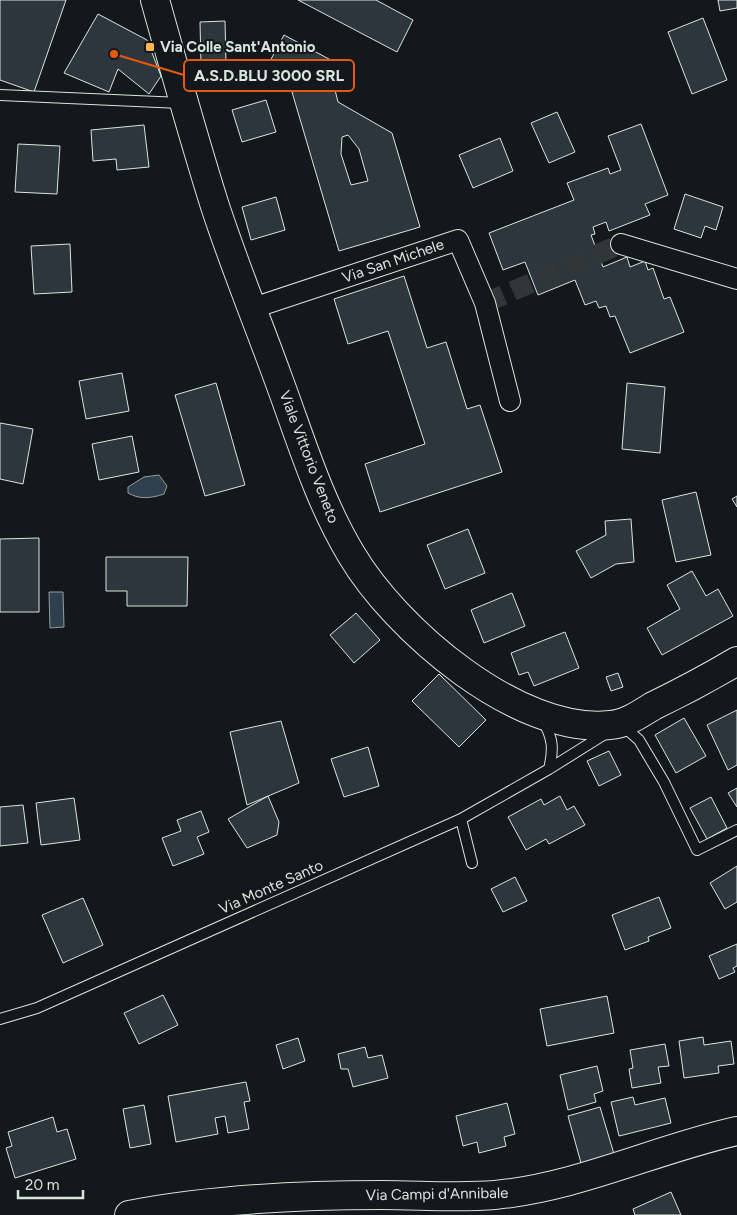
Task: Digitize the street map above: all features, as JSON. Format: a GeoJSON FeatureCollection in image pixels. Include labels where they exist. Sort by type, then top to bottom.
{"type":"FeatureCollection","features":[{"type":"Feature","properties":{"kind":"main road","name":"Viale Vittorio Veneto"},"geometry":{"type":"LineString","coordinates":[[155,0],[215,206],[321,494],[342,539],[363,572],[400,617],[443,655],[487,689],[539,714],[578,724],[600,726],[621,724],[737,661]]}},
{"type":"Feature","properties":{"kind":"main road","name":"Via Campi d'Annibale"},"geometry":{"type":"LineString","coordinates":[[129,1215],[200,1204],[260,1199],[497,1194],[558,1184],[737,1131]]}},
{"type":"Feature","properties":{"kind":"street","name":"Via San Michele"},"geometry":{"type":"LineString","coordinates":[[253,308],[458,240],[485,303],[510,401]]}},
{"type":"Feature","properties":{"kind":"street"},"geometry":{"type":"LineString","coordinates":[[621,244],[737,279]]}},
{"type":"Feature","properties":{"kind":"lane"},"geometry":{"type":"LineString","coordinates":[[0,95],[185,103]]}},
{"type":"Feature","properties":{"kind":"lane"},"geometry":{"type":"LineString","coordinates":[[539,714],[549,730],[552,741],[549,769]]}},
{"type":"Feature","properties":{"kind":"lane"},"geometry":{"type":"LineString","coordinates":[[621,724],[639,740],[664,782],[697,850],[737,830]]}},
{"type":"Feature","properties":{"kind":"lane","name":"Via Monte Santo"},"geometry":{"type":"LineString","coordinates":[[0,1019],[37,1008],[461,820],[549,769],[621,724]]}},
{"type":"Feature","properties":{"kind":"lane"},"geometry":{"type":"LineString","coordinates":[[461,820],[472,863]]}},
{"type":"Feature","properties":{"kind":"water"},"geometry":{"type":"Polygon","coordinates":[[[159,475],[167,486],[164,494],[146,498],[128,493],[128,487],[144,477],[159,475]]]}},
{"type":"Feature","properties":{"kind":"water"},"geometry":{"type":"Polygon","coordinates":[[[49,592],[63,592],[64,627],[50,628],[49,592]]]}},
{"type":"Feature","properties":{"kind":"building"},"geometry":{"type":"Polygon","coordinates":[[[0,0],[66,0],[34,92],[0,80],[0,0]]]}},
{"type":"Feature","properties":{"kind":"building"},"geometry":{"type":"Polygon","coordinates":[[[298,0],[376,0],[413,20],[397,52],[298,0]]]}},
{"type":"Feature","properties":{"kind":"building"},"geometry":{"type":"Polygon","coordinates":[[[718,0],[737,0],[737,8],[720,11],[718,0]]]}},
{"type":"Feature","properties":{"kind":"building"},"geometry":{"type":"Polygon","coordinates":[[[98,14],[147,40],[161,76],[149,94],[118,69],[109,92],[64,73],[98,14]]]}},
{"type":"Feature","properties":{"kind":"building"},"geometry":{"type":"Polygon","coordinates":[[[703,18],[727,80],[692,94],[668,32],[703,18]]]}},
{"type":"Feature","properties":{"kind":"building"},"geometry":{"type":"Polygon","coordinates":[[[225,21],[226,64],[201,65],[200,22],[225,21]]]}},
{"type":"Feature","properties":{"kind":"building"},"geometry":{"type":"Polygon","coordinates":[[[284,35],[342,66],[333,82],[338,102],[392,133],[420,227],[339,251],[292,92],[305,89],[302,78],[270,61],[284,35]],[[348,135],[342,137],[341,154],[351,185],[368,181],[359,149],[348,135]]]}},
{"type":"Feature","properties":{"kind":"building"},"geometry":{"type":"Polygon","coordinates":[[[266,100],[276,132],[242,142],[232,110],[266,100]]]}},
{"type":"Feature","properties":{"kind":"building"},"geometry":{"type":"Polygon","coordinates":[[[557,112],[575,152],[549,163],[531,123],[557,112]]]}},
{"type":"Feature","properties":{"kind":"building"},"geometry":{"type":"Polygon","coordinates":[[[641,124],[668,195],[645,204],[650,215],[609,231],[606,222],[593,227],[595,234],[591,235],[603,267],[627,257],[630,267],[645,261],[648,270],[653,268],[664,299],[670,297],[684,332],[630,353],[615,316],[610,317],[606,306],[599,308],[596,301],[585,305],[575,280],[538,295],[525,262],[503,270],[489,233],[574,200],[567,183],[608,168],[610,174],[621,170],[608,136],[641,124]]]}},
{"type":"Feature","properties":{"kind":"building"},"geometry":{"type":"Polygon","coordinates":[[[144,125],[149,167],[117,170],[116,159],[93,161],[91,130],[144,125]]]}},
{"type":"Feature","properties":{"kind":"building"},"geometry":{"type":"Polygon","coordinates":[[[500,138],[513,171],[473,188],[459,155],[500,138]]]}},
{"type":"Feature","properties":{"kind":"building"},"geometry":{"type":"Polygon","coordinates":[[[18,144],[60,146],[57,194],[15,192],[18,144]]]}},
{"type":"Feature","properties":{"kind":"building"},"geometry":{"type":"Polygon","coordinates":[[[685,194],[723,207],[716,230],[705,226],[701,238],[674,229],[685,194]]]}},
{"type":"Feature","properties":{"kind":"building"},"geometry":{"type":"Polygon","coordinates":[[[276,197],[285,230],[251,240],[242,207],[276,197]]]}},
{"type":"Feature","properties":{"kind":"building"},"geometry":{"type":"Polygon","coordinates":[[[70,244],[72,292],[34,294],[31,246],[70,244]]]}},
{"type":"Feature","properties":{"kind":"building"},"geometry":{"type":"Polygon","coordinates":[[[404,276],[427,348],[446,342],[467,409],[480,405],[502,472],[380,512],[365,464],[425,444],[388,331],[348,344],[334,299],[404,276]]]}},
{"type":"Feature","properties":{"kind":"building"},"geometry":{"type":"Polygon","coordinates":[[[122,373],[129,411],[86,419],[79,381],[122,373]]]}},
{"type":"Feature","properties":{"kind":"building"},"geometry":{"type":"Polygon","coordinates":[[[216,383],[245,485],[205,496],[175,395],[216,383]]]}},
{"type":"Feature","properties":{"kind":"building"},"geometry":{"type":"Polygon","coordinates":[[[627,383],[665,387],[660,453],[622,449],[627,383]]]}},
{"type":"Feature","properties":{"kind":"building"},"geometry":{"type":"Polygon","coordinates":[[[0,423],[33,429],[23,484],[0,479],[0,423]]]}},
{"type":"Feature","properties":{"kind":"building"},"geometry":{"type":"Polygon","coordinates":[[[132,436],[139,472],[99,480],[92,444],[132,436]]]}},
{"type":"Feature","properties":{"kind":"building"},"geometry":{"type":"Polygon","coordinates":[[[696,492],[711,555],[676,562],[662,500],[696,492]]]}},
{"type":"Feature","properties":{"kind":"building"},"geometry":{"type":"Polygon","coordinates":[[[737,496],[737,507],[732,499],[737,496]]]}},
{"type":"Feature","properties":{"kind":"building"},"geometry":{"type":"Polygon","coordinates":[[[631,519],[634,562],[616,564],[591,578],[576,551],[606,535],[605,521],[631,519]]]}},
{"type":"Feature","properties":{"kind":"building"},"geometry":{"type":"Polygon","coordinates":[[[468,529],[485,573],[445,589],[427,545],[468,529]]]}},
{"type":"Feature","properties":{"kind":"building"},"geometry":{"type":"Polygon","coordinates":[[[39,538],[39,612],[0,612],[0,539],[39,538]]]}},
{"type":"Feature","properties":{"kind":"building"},"geometry":{"type":"Polygon","coordinates":[[[106,557],[188,557],[187,606],[127,606],[127,591],[106,591],[106,557]]]}},
{"type":"Feature","properties":{"kind":"building"},"geometry":{"type":"Polygon","coordinates":[[[692,571],[706,596],[718,589],[733,616],[662,655],[647,628],[680,609],[667,585],[692,571]]]}},
{"type":"Feature","properties":{"kind":"building"},"geometry":{"type":"Polygon","coordinates":[[[512,593],[525,626],[484,643],[471,610],[512,593]]]}},
{"type":"Feature","properties":{"kind":"building"},"geometry":{"type":"Polygon","coordinates":[[[356,613],[380,640],[354,663],[330,635],[356,613]]]}},
{"type":"Feature","properties":{"kind":"building"},"geometry":{"type":"Polygon","coordinates":[[[565,632],[579,668],[534,686],[528,672],[519,675],[511,653],[565,632]]]}},
{"type":"Feature","properties":{"kind":"building"},"geometry":{"type":"Polygon","coordinates":[[[618,673],[623,687],[611,691],[606,677],[618,673]]]}},
{"type":"Feature","properties":{"kind":"building"},"geometry":{"type":"Polygon","coordinates":[[[439,674],[486,720],[459,747],[412,701],[439,674]]]}},
{"type":"Feature","properties":{"kind":"building"},"geometry":{"type":"Polygon","coordinates":[[[737,710],[737,765],[728,770],[707,725],[737,710]]]}},
{"type":"Feature","properties":{"kind":"building"},"geometry":{"type":"Polygon","coordinates":[[[684,718],[706,756],[676,773],[655,735],[684,718]]]}},
{"type":"Feature","properties":{"kind":"building"},"geometry":{"type":"Polygon","coordinates":[[[281,721],[299,783],[247,805],[230,732],[281,721]]]}},
{"type":"Feature","properties":{"kind":"building"},"geometry":{"type":"Polygon","coordinates":[[[368,747],[379,786],[344,797],[331,759],[368,747]]]}},
{"type":"Feature","properties":{"kind":"building"},"geometry":{"type":"Polygon","coordinates":[[[609,751],[621,775],[599,786],[587,761],[609,751]]]}},
{"type":"Feature","properties":{"kind":"building"},"geometry":{"type":"Polygon","coordinates":[[[737,788],[737,807],[728,793],[737,788]]]}},
{"type":"Feature","properties":{"kind":"building"},"geometry":{"type":"Polygon","coordinates":[[[268,796],[279,822],[277,835],[247,848],[228,819],[268,796]]]}},
{"type":"Feature","properties":{"kind":"building"},"geometry":{"type":"Polygon","coordinates":[[[560,796],[567,810],[574,806],[585,825],[549,844],[546,839],[526,850],[508,817],[541,799],[544,805],[560,796]]]}},
{"type":"Feature","properties":{"kind":"building"},"geometry":{"type":"Polygon","coordinates":[[[711,797],[727,828],[707,839],[690,808],[711,797]]]}},
{"type":"Feature","properties":{"kind":"building"},"geometry":{"type":"Polygon","coordinates":[[[74,798],[80,840],[41,845],[36,803],[74,798]]]}},
{"type":"Feature","properties":{"kind":"building"},"geometry":{"type":"Polygon","coordinates":[[[23,805],[28,843],[0,846],[0,807],[23,805]]]}},
{"type":"Feature","properties":{"kind":"building"},"geometry":{"type":"Polygon","coordinates":[[[201,811],[209,832],[197,837],[204,854],[173,866],[162,838],[181,831],[177,820],[201,811]]]}},
{"type":"Feature","properties":{"kind":"building"},"geometry":{"type":"Polygon","coordinates":[[[737,866],[737,902],[725,909],[710,883],[737,866]]]}},
{"type":"Feature","properties":{"kind":"building"},"geometry":{"type":"Polygon","coordinates":[[[515,877],[527,901],[503,912],[491,889],[515,877]]]}},
{"type":"Feature","properties":{"kind":"building"},"geometry":{"type":"Polygon","coordinates":[[[659,897],[671,928],[648,937],[649,941],[625,950],[612,915],[659,897]]]}},
{"type":"Feature","properties":{"kind":"building"},"geometry":{"type":"Polygon","coordinates":[[[83,898],[103,945],[63,963],[42,915],[83,898]]]}},
{"type":"Feature","properties":{"kind":"building"},"geometry":{"type":"Polygon","coordinates":[[[737,944],[737,966],[733,968],[735,972],[719,979],[709,956],[737,944]]]}},
{"type":"Feature","properties":{"kind":"building"},"geometry":{"type":"Polygon","coordinates":[[[163,995],[178,1025],[139,1044],[124,1013],[163,995]]]}},
{"type":"Feature","properties":{"kind":"building"},"geometry":{"type":"Polygon","coordinates":[[[607,996],[614,1033],[547,1046],[540,1009],[607,996]]]}},
{"type":"Feature","properties":{"kind":"building"},"geometry":{"type":"Polygon","coordinates":[[[703,1037],[704,1045],[731,1041],[734,1064],[718,1066],[719,1073],[684,1078],[679,1041],[703,1037]]]}},
{"type":"Feature","properties":{"kind":"building"},"geometry":{"type":"Polygon","coordinates":[[[298,1038],[305,1061],[283,1069],[276,1045],[298,1038]]]}},
{"type":"Feature","properties":{"kind":"building"},"geometry":{"type":"Polygon","coordinates":[[[665,1044],[669,1066],[658,1067],[661,1083],[632,1088],[629,1069],[633,1068],[630,1050],[665,1044]]]}},
{"type":"Feature","properties":{"kind":"building"},"geometry":{"type":"Polygon","coordinates":[[[365,1047],[368,1058],[382,1055],[388,1078],[353,1087],[348,1069],[341,1069],[338,1054],[365,1047]]]}},
{"type":"Feature","properties":{"kind":"building"},"geometry":{"type":"Polygon","coordinates":[[[597,1066],[603,1091],[594,1094],[596,1102],[568,1110],[560,1075],[597,1066]]]}},
{"type":"Feature","properties":{"kind":"building"},"geometry":{"type":"Polygon","coordinates":[[[246,1082],[250,1101],[244,1102],[249,1129],[228,1133],[225,1116],[215,1118],[218,1134],[176,1142],[168,1096],[246,1082]]]}},
{"type":"Feature","properties":{"kind":"building"},"geometry":{"type":"Polygon","coordinates":[[[633,1097],[635,1105],[665,1098],[671,1123],[619,1136],[611,1102],[633,1097]]]}},
{"type":"Feature","properties":{"kind":"building"},"geometry":{"type":"Polygon","coordinates":[[[507,1103],[515,1134],[504,1137],[506,1146],[479,1153],[477,1142],[463,1146],[456,1116],[507,1103]]]}},
{"type":"Feature","properties":{"kind":"building"},"geometry":{"type":"Polygon","coordinates":[[[144,1105],[151,1144],[130,1148],[123,1109],[144,1105]]]}},
{"type":"Feature","properties":{"kind":"building"},"geometry":{"type":"Polygon","coordinates":[[[600,1107],[614,1154],[581,1163],[568,1116],[600,1107]]]}},
{"type":"Feature","properties":{"kind":"building"},"geometry":{"type":"Polygon","coordinates":[[[53,1117],[57,1132],[67,1129],[76,1159],[15,1178],[6,1148],[12,1146],[8,1132],[53,1117]]]}},
{"type":"Feature","properties":{"kind":"building"},"geometry":{"type":"Polygon","coordinates":[[[671,1192],[681,1215],[635,1215],[633,1209],[671,1192]]]}},
{"type":"Feature","properties":{"kind":"tunnel"},"geometry":{"type":"LineString","coordinates":[[485,303],[621,244]]}},
{"type":"Feature","properties":{"kind":"place","name":"Via Colle Sant'Antonio"},"geometry":{"type":"Point","coordinates":[150,47]}},
{"type":"Feature","properties":{"kind":"place","name":"A.S.D.BLU 3000 SRL"},"geometry":{"type":"Point","coordinates":[114,54]}}]}
